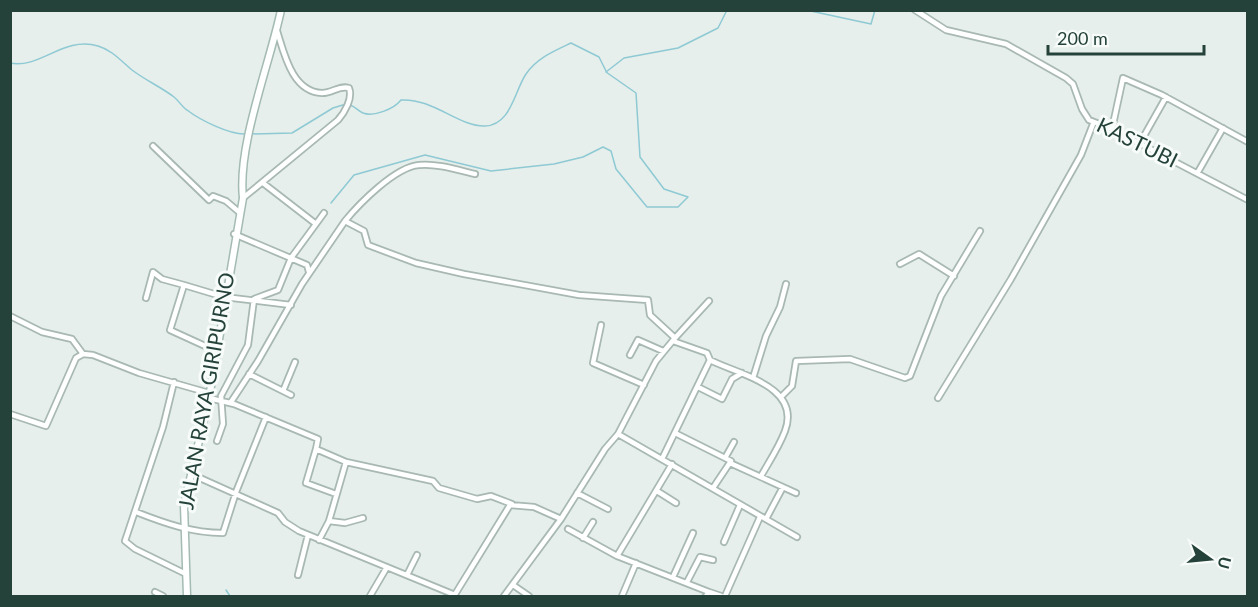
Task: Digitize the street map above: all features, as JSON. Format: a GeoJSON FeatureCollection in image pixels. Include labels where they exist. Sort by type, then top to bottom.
{"type":"FeatureCollection","features":[{"type":"Feature","properties":{"kind":"main road"},"geometry":{"type":"LineString","coordinates":[[277,30],[281,10]]}},
{"type":"Feature","properties":{"kind":"main road","name":"JALAN RAYA GIRIPURNO"},"geometry":{"type":"LineString","coordinates":[[187,597],[183,530],[184,505],[209,396],[234,234],[243,198],[241,186],[255,114],[277,30]]}},
{"type":"Feature","properties":{"kind":"street","name":"KASTUBI"},"geometry":{"type":"LineString","coordinates":[[916,12],[946,30],[1006,44],[1066,78],[1075,87],[1085,115],[1094,124],[1112,129],[1248,200]]}},
{"type":"Feature","properties":{"kind":"street"},"geometry":{"type":"LineString","coordinates":[[243,198],[301,148],[338,120],[350,96],[349,88],[342,86],[324,93],[302,83],[284,59],[277,30]]}},
{"type":"Feature","properties":{"kind":"street"},"geometry":{"type":"LineString","coordinates":[[1112,129],[1123,78],[1166,97],[1248,142]]}},
{"type":"Feature","properties":{"kind":"street"},"geometry":{"type":"LineString","coordinates":[[1140,143],[1166,97]]}},
{"type":"Feature","properties":{"kind":"street"},"geometry":{"type":"LineString","coordinates":[[938,398],[1011,279],[1081,155],[1094,124]]}},
{"type":"Feature","properties":{"kind":"street"},"geometry":{"type":"LineString","coordinates":[[1198,172],[1223,128]]}},
{"type":"Feature","properties":{"kind":"street"},"geometry":{"type":"LineString","coordinates":[[153,146],[209,200],[213,196],[226,201],[239,212]]}},
{"type":"Feature","properties":{"kind":"street"},"geometry":{"type":"LineString","coordinates":[[224,400],[249,374],[307,278],[360,202],[394,176],[415,165],[475,174]]}},
{"type":"Feature","properties":{"kind":"street"},"geometry":{"type":"LineString","coordinates":[[263,183],[316,224]]}},
{"type":"Feature","properties":{"kind":"street"},"geometry":{"type":"LineString","coordinates":[[256,299],[278,290],[293,259],[324,213]]}},
{"type":"Feature","properties":{"kind":"street"},"geometry":{"type":"LineString","coordinates":[[345,221],[364,231],[368,245],[416,263],[579,295],[647,300],[650,315],[674,340],[707,353],[710,360],[742,372],[782,397],[787,411],[786,427],[760,476]]}},
{"type":"Feature","properties":{"kind":"street"},"geometry":{"type":"LineString","coordinates":[[782,397],[792,386],[796,361],[850,359],[904,378],[910,376],[937,304],[980,231]]}},
{"type":"Feature","properties":{"kind":"street"},"geometry":{"type":"LineString","coordinates":[[234,234],[293,259],[310,269],[307,278]]}},
{"type":"Feature","properties":{"kind":"street"},"geometry":{"type":"LineString","coordinates":[[900,264],[919,254],[954,276]]}},
{"type":"Feature","properties":{"kind":"street"},"geometry":{"type":"LineString","coordinates":[[146,298],[153,272],[160,278],[224,297],[256,299],[291,305]]}},
{"type":"Feature","properties":{"kind":"street"},"geometry":{"type":"LineString","coordinates":[[753,378],[766,336],[780,307],[786,284]]}},
{"type":"Feature","properties":{"kind":"street"},"geometry":{"type":"LineString","coordinates":[[184,285],[170,330],[216,351]]}},
{"type":"Feature","properties":{"kind":"street"},"geometry":{"type":"LineString","coordinates":[[217,441],[223,424],[227,382],[248,345],[256,299]]}},
{"type":"Feature","properties":{"kind":"street"},"geometry":{"type":"LineString","coordinates":[[504,597],[561,519],[618,434],[663,351],[709,301]]}},
{"type":"Feature","properties":{"kind":"street"},"geometry":{"type":"LineString","coordinates":[[10,316],[42,332],[72,339],[82,354]]}},
{"type":"Feature","properties":{"kind":"street"},"geometry":{"type":"LineString","coordinates":[[601,326],[593,363],[644,385]]}},
{"type":"Feature","properties":{"kind":"street"},"geometry":{"type":"LineString","coordinates":[[630,355],[638,340],[663,351]]}},
{"type":"Feature","properties":{"kind":"street"},"geometry":{"type":"LineString","coordinates":[[10,414],[46,426],[76,358],[82,354],[93,355],[139,373],[174,382],[224,400],[318,439],[306,483],[336,494]]}},
{"type":"Feature","properties":{"kind":"street"},"geometry":{"type":"LineString","coordinates":[[662,459],[710,360]]}},
{"type":"Feature","properties":{"kind":"street"},"geometry":{"type":"LineString","coordinates":[[283,391],[296,362]]}},
{"type":"Feature","properties":{"kind":"street"},"geometry":{"type":"LineString","coordinates":[[698,387],[721,399],[732,379],[742,372]]}},
{"type":"Feature","properties":{"kind":"street"},"geometry":{"type":"LineString","coordinates":[[249,374],[291,395]]}},
{"type":"Feature","properties":{"kind":"street"},"geometry":{"type":"LineString","coordinates":[[174,382],[136,512],[125,541],[135,549],[186,574]]}},
{"type":"Feature","properties":{"kind":"street"},"geometry":{"type":"LineString","coordinates":[[136,512],[183,530],[196,529],[223,533],[236,492],[266,417]]}},
{"type":"Feature","properties":{"kind":"street"},"geometry":{"type":"LineString","coordinates":[[618,434],[797,537]]}},
{"type":"Feature","properties":{"kind":"street"},"geometry":{"type":"LineString","coordinates":[[675,434],[796,493]]}},
{"type":"Feature","properties":{"kind":"street"},"geometry":{"type":"LineString","coordinates":[[725,458],[734,442]]}},
{"type":"Feature","properties":{"kind":"street"},"geometry":{"type":"LineString","coordinates":[[316,449],[346,462],[433,481],[439,488],[477,499],[491,496],[512,504],[534,507],[561,519]]}},
{"type":"Feature","properties":{"kind":"street"},"geometry":{"type":"LineString","coordinates":[[712,488],[732,460]]}},
{"type":"Feature","properties":{"kind":"street"},"geometry":{"type":"LineString","coordinates":[[319,540],[329,521],[346,462]]}},
{"type":"Feature","properties":{"kind":"street"},"geometry":{"type":"LineString","coordinates":[[617,556],[672,465]]}},
{"type":"Feature","properties":{"kind":"street"},"geometry":{"type":"LineString","coordinates":[[191,474],[236,492],[278,513],[291,528],[455,596],[512,504]]}},
{"type":"Feature","properties":{"kind":"street"},"geometry":{"type":"LineString","coordinates":[[766,519],[783,487]]}},
{"type":"Feature","properties":{"kind":"street"},"geometry":{"type":"LineString","coordinates":[[657,491],[676,503]]}},
{"type":"Feature","properties":{"kind":"street"},"geometry":{"type":"LineString","coordinates":[[577,493],[608,509]]}},
{"type":"Feature","properties":{"kind":"street"},"geometry":{"type":"LineString","coordinates":[[724,542],[740,505]]}},
{"type":"Feature","properties":{"kind":"street"},"geometry":{"type":"LineString","coordinates":[[568,529],[617,556],[687,582],[707,594],[723,597],[760,517]]}},
{"type":"Feature","properties":{"kind":"street"},"geometry":{"type":"LineString","coordinates":[[329,521],[345,523],[363,518]]}},
{"type":"Feature","properties":{"kind":"street"},"geometry":{"type":"LineString","coordinates":[[584,538],[593,522]]}},
{"type":"Feature","properties":{"kind":"street"},"geometry":{"type":"LineString","coordinates":[[673,577],[693,533]]}},
{"type":"Feature","properties":{"kind":"street"},"geometry":{"type":"LineString","coordinates":[[298,575],[308,535]]}},
{"type":"Feature","properties":{"kind":"street"},"geometry":{"type":"LineString","coordinates":[[407,576],[417,555]]}},
{"type":"Feature","properties":{"kind":"street"},"geometry":{"type":"LineString","coordinates":[[687,582],[700,557],[713,560]]}},
{"type":"Feature","properties":{"kind":"street"},"geometry":{"type":"LineString","coordinates":[[622,597],[636,563]]}},
{"type":"Feature","properties":{"kind":"street"},"geometry":{"type":"LineString","coordinates":[[370,596],[387,567]]}},
{"type":"Feature","properties":{"kind":"street"},"geometry":{"type":"LineString","coordinates":[[513,585],[529,597]]}},
{"type":"Feature","properties":{"kind":"street"},"geometry":{"type":"LineString","coordinates":[[155,592],[163,597]]}},
{"type":"Feature","properties":{"kind":"waterway"},"geometry":{"type":"LineString","coordinates":[[331,203],[354,175],[425,155],[491,171],[554,164],[583,157],[603,147],[611,151],[616,169],[647,207],[678,207],[688,197],[664,189],[640,157],[636,93],[606,72],[624,58],[678,48],[718,28],[727,10]]}},
{"type":"Feature","properties":{"kind":"waterway"},"geometry":{"type":"LineString","coordinates":[[806,10],[871,24],[875,10]]}},
{"type":"Feature","properties":{"kind":"waterway"},"geometry":{"type":"LineString","coordinates":[[350,105],[363,113],[373,114],[389,109],[401,100],[413,101],[424,103],[465,122],[485,126],[494,124],[506,114],[526,74],[535,64],[571,43],[599,57],[606,71]]}},
{"type":"Feature","properties":{"kind":"waterway"},"geometry":{"type":"LineString","coordinates":[[10,63],[21,64],[32,61],[74,45],[98,46],[112,53],[137,74],[169,93],[185,109],[199,118],[215,126],[246,134]]}},
{"type":"Feature","properties":{"kind":"waterway"},"geometry":{"type":"LineString","coordinates":[[250,134],[292,133],[333,108],[346,104]]}},
{"type":"Feature","properties":{"kind":"waterway"},"geometry":{"type":"LineString","coordinates":[[226,590],[230,596]]}}]}
